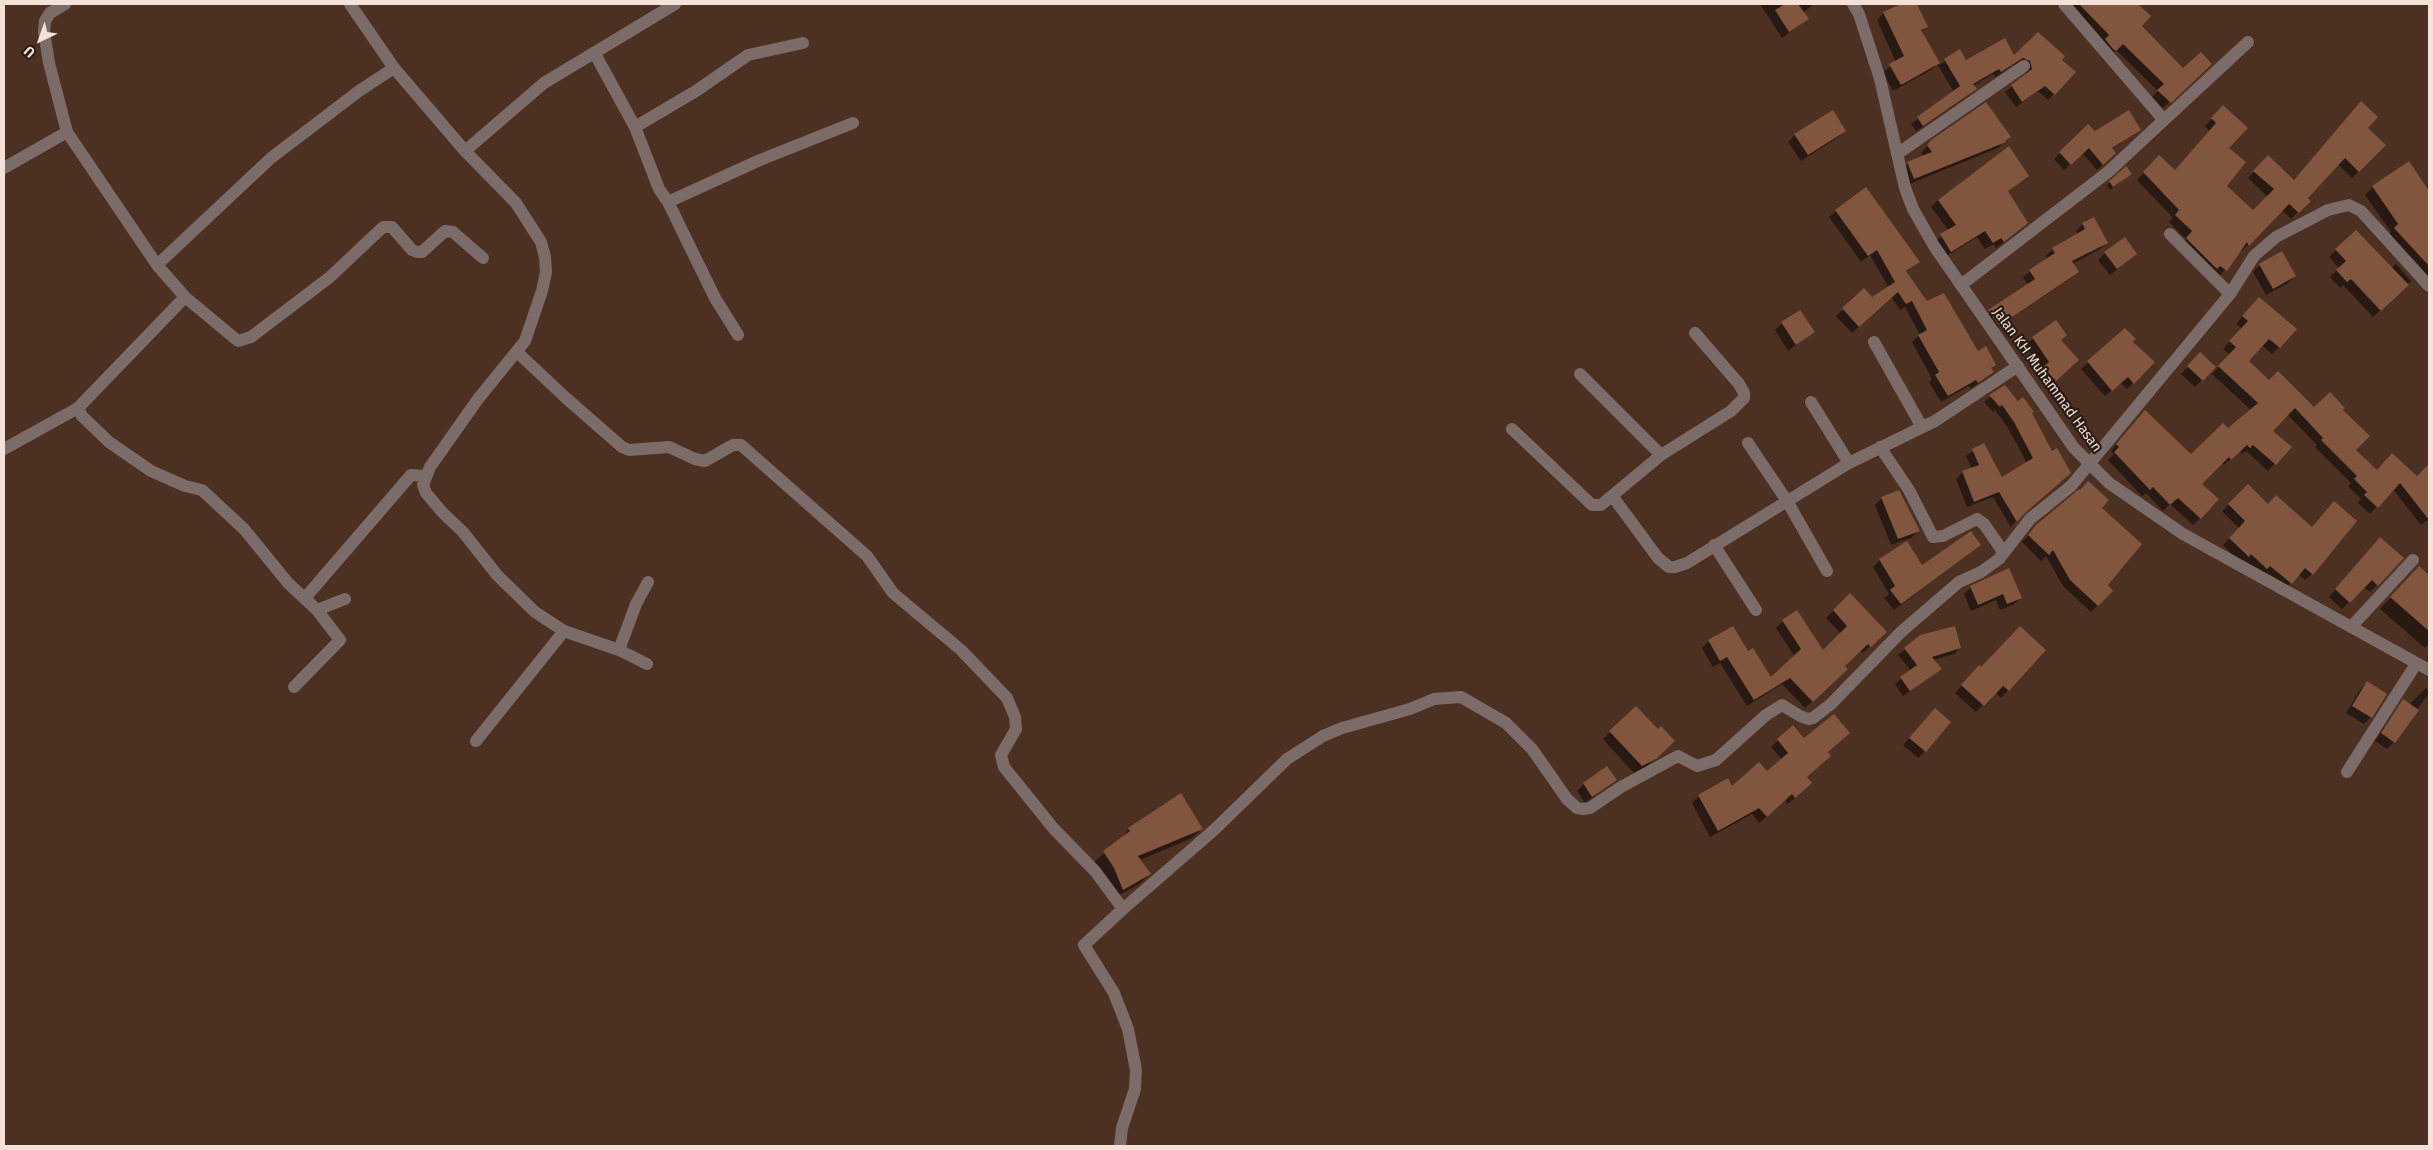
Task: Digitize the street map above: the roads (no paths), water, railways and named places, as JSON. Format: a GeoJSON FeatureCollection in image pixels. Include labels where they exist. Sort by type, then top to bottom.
{"type":"FeatureCollection","features":[{"type":"Feature","properties":{"kind":"street"},"geometry":{"type":"LineString","coordinates":[[65,4],[48,8],[44,41],[67,132],[157,265],[185,296],[238,341],[251,337],[330,277],[383,227],[392,227],[412,250],[417,252],[422,252],[446,231],[453,232],[483,258]]}},
{"type":"Feature","properties":{"kind":"street"},"geometry":{"type":"LineString","coordinates":[[350,4],[394,68],[465,151],[516,203],[541,242],[545,257],[546,272],[538,307],[529,332],[517,352],[469,411],[425,476],[423,485],[432,501],[463,532],[497,576],[535,612],[564,631],[618,650],[647,664]]}},
{"type":"Feature","properties":{"kind":"street"},"geometry":{"type":"LineString","coordinates":[[465,151],[544,82],[595,54],[676,4]]}},
{"type":"Feature","properties":{"kind":"street","name":"Jalan KH Muhammad Hasan"},"geometry":{"type":"LineString","coordinates":[[1853,4],[1859,14],[1880,79],[1905,188],[1913,208],[1934,246],[2074,448],[2109,483],[2183,534],[2429,670]]}},
{"type":"Feature","properties":{"kind":"street"},"geometry":{"type":"LineString","coordinates":[[2064,4],[2163,119]]}},
{"type":"Feature","properties":{"kind":"street"},"geometry":{"type":"LineString","coordinates":[[1961,285],[2108,172],[2248,42]]}},
{"type":"Feature","properties":{"kind":"street"},"geometry":{"type":"LineString","coordinates":[[635,128],[748,55],[804,43]]}},
{"type":"Feature","properties":{"kind":"street"},"geometry":{"type":"LineString","coordinates":[[595,54],[635,128],[659,189],[668,202],[715,298],[738,335]]}},
{"type":"Feature","properties":{"kind":"street"},"geometry":{"type":"LineString","coordinates":[[1897,154],[2024,66]]}},
{"type":"Feature","properties":{"kind":"street"},"geometry":{"type":"LineString","coordinates":[[157,265],[271,158],[359,91],[394,68]]}},
{"type":"Feature","properties":{"kind":"street"},"geometry":{"type":"LineString","coordinates":[[668,202],[760,160],[853,123]]}},
{"type":"Feature","properties":{"kind":"street"},"geometry":{"type":"LineString","coordinates":[[4,168],[67,132]]}},
{"type":"Feature","properties":{"kind":"street"},"geometry":{"type":"LineString","coordinates":[[1120,1146],[1122,1128],[1135,1089],[1136,1070],[1128,1029],[1114,993],[1084,945],[1214,830],[1287,759],[1323,736],[1342,728],[1410,709],[1434,699],[1461,698],[1506,723],[1532,749],[1577,808],[1590,808],[1621,787],[1678,756],[1697,766],[1716,760],[1766,715],[1782,705],[1808,719],[1818,716],[1902,632],[1959,582],[1981,572],[2004,553],[2030,519],[2071,486],[2088,463],[2230,294],[2261,248],[2276,237],[2328,210],[2348,206],[2362,211],[2429,286]]}},
{"type":"Feature","properties":{"kind":"street"},"geometry":{"type":"LineString","coordinates":[[2170,234],[2230,294]]}},
{"type":"Feature","properties":{"kind":"street"},"geometry":{"type":"LineString","coordinates":[[4,449],[78,408],[185,296]]}},
{"type":"Feature","properties":{"kind":"street"},"geometry":{"type":"LineString","coordinates":[[1512,429],[1592,505],[1601,505],[1613,497],[1661,455],[1731,411],[1744,398],[1744,393],[1739,384],[1695,333]]}},
{"type":"Feature","properties":{"kind":"street"},"geometry":{"type":"LineString","coordinates":[[1874,342],[1922,428]]}},
{"type":"Feature","properties":{"kind":"street"},"geometry":{"type":"LineString","coordinates":[[517,352],[622,447],[637,451],[670,447],[695,459],[705,460],[738,444],[849,539],[873,562],[893,593],[961,650],[1007,698],[1016,716],[1016,730],[1001,755],[1004,767],[1054,829],[1095,871],[1123,909]]}},
{"type":"Feature","properties":{"kind":"street"},"geometry":{"type":"LineString","coordinates":[[1613,497],[1658,558],[1669,567],[1675,567],[1687,563],[1714,544],[1850,463],[1922,428],[1976,396],[2018,366]]}},
{"type":"Feature","properties":{"kind":"street"},"geometry":{"type":"LineString","coordinates":[[1580,374],[1661,455]]}},
{"type":"Feature","properties":{"kind":"street"},"geometry":{"type":"LineString","coordinates":[[1811,402],[1850,463]]}},
{"type":"Feature","properties":{"kind":"street"},"geometry":{"type":"LineString","coordinates":[[78,408],[89,424],[151,471],[185,486],[202,490],[244,529],[288,583],[317,610],[340,640],[294,687]]}},
{"type":"Feature","properties":{"kind":"street"},"geometry":{"type":"LineString","coordinates":[[1748,443],[1787,501],[1827,570]]}},
{"type":"Feature","properties":{"kind":"street"},"geometry":{"type":"LineString","coordinates":[[1880,447],[1909,490],[1933,537],[1943,536],[1977,520],[1984,524],[2004,553]]}},
{"type":"Feature","properties":{"kind":"street"},"geometry":{"type":"LineString","coordinates":[[305,598],[411,475],[425,476]]}},
{"type":"Feature","properties":{"kind":"street"},"geometry":{"type":"LineString","coordinates":[[1714,544],[1756,610]]}},
{"type":"Feature","properties":{"kind":"street"},"geometry":{"type":"LineString","coordinates":[[2351,627],[2413,560]]}},
{"type":"Feature","properties":{"kind":"street"},"geometry":{"type":"LineString","coordinates":[[618,650],[636,604],[648,582]]}},
{"type":"Feature","properties":{"kind":"street"},"geometry":{"type":"LineString","coordinates":[[317,610],[345,599]]}},
{"type":"Feature","properties":{"kind":"street"},"geometry":{"type":"LineString","coordinates":[[476,741],[564,631]]}},
{"type":"Feature","properties":{"kind":"street"},"geometry":{"type":"LineString","coordinates":[[2347,772],[2416,664]]}}]}
